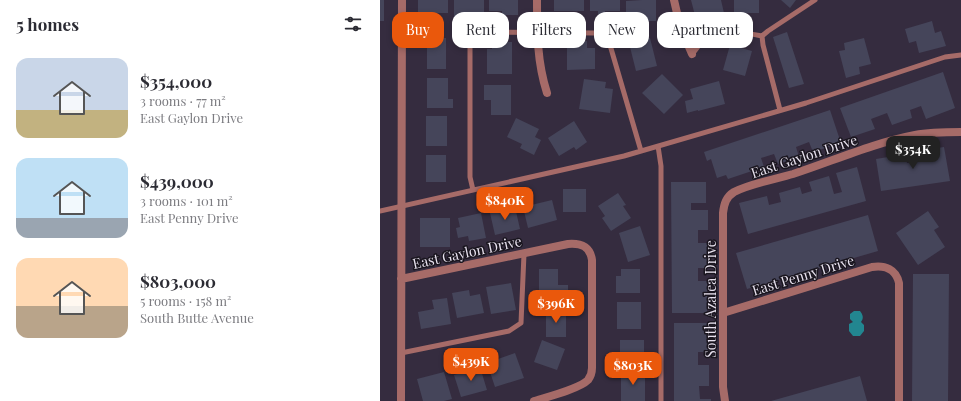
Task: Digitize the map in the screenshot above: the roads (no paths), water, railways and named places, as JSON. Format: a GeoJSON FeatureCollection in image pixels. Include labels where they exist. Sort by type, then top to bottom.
{"type":"FeatureCollection","features":[{"type":"Feature","properties":{"kind":"street"},"geometry":{"type":"LineString","coordinates":[[401,401],[402,0]]}},
{"type":"Feature","properties":{"kind":"street"},"geometry":{"type":"LineString","coordinates":[[537,0],[537,12]]}},
{"type":"Feature","properties":{"kind":"street"},"geometry":{"type":"LineString","coordinates":[[674,0],[680,26],[692,54]]}},
{"type":"Feature","properties":{"kind":"street"},"geometry":{"type":"LineString","coordinates":[[538,48],[540,70],[547,93]]}},
{"type":"Feature","properties":{"kind":"street","name":"East Gaylon Drive"},"geometry":{"type":"LineString","coordinates":[[727,198],[734,192],[742,189],[901,138],[934,132],[961,132]]}},
{"type":"Feature","properties":{"kind":"street","name":"South Azalea Drive"},"geometry":{"type":"LineString","coordinates":[[725,401],[723,387],[723,213],[727,198]]}},
{"type":"Feature","properties":{"kind":"street","name":"East Gaylon Drive"},"geometry":{"type":"LineString","coordinates":[[401,280],[568,244],[579,244],[585,246],[589,250],[592,260],[592,368],[590,376],[588,380],[576,387],[534,401]]}},
{"type":"Feature","properties":{"kind":"street","name":"East Penny Drive"},"geometry":{"type":"LineString","coordinates":[[723,313],[872,267],[884,266],[890,268],[895,273],[899,283],[899,401]]}},
{"type":"Feature","properties":{"kind":"lane"},"geometry":{"type":"LineString","coordinates":[[762,36],[815,0]]}},
{"type":"Feature","properties":{"kind":"lane"},"geometry":{"type":"LineString","coordinates":[[473,190],[470,177],[471,41],[473,36],[482,32],[517,33]]}},
{"type":"Feature","properties":{"kind":"lane"},"geometry":{"type":"LineString","coordinates":[[692,54],[708,35],[744,32],[762,36]]}},
{"type":"Feature","properties":{"kind":"lane"},"geometry":{"type":"LineString","coordinates":[[586,33],[599,34],[608,40],[641,151]]}},
{"type":"Feature","properties":{"kind":"lane"},"geometry":{"type":"LineString","coordinates":[[762,36],[780,110]]}},
{"type":"Feature","properties":{"kind":"lane"},"geometry":{"type":"LineString","coordinates":[[380,211],[603,162],[806,103],[945,57],[961,54]]}},
{"type":"Feature","properties":{"kind":"lane"},"geometry":{"type":"LineString","coordinates":[[658,146],[661,166],[661,401]]}},
{"type":"Feature","properties":{"kind":"lane"},"geometry":{"type":"LineString","coordinates":[[401,353],[509,331],[521,323],[524,254]]}},
{"type":"Feature","properties":{"kind":"water"},"geometry":{"type":"Polygon","coordinates":[[[854,311],[860,311],[863,316],[861,322],[864,325],[864,331],[860,336],[853,336],[849,331],[849,324],[853,322],[850,319],[850,314],[854,311]]]}}]}
